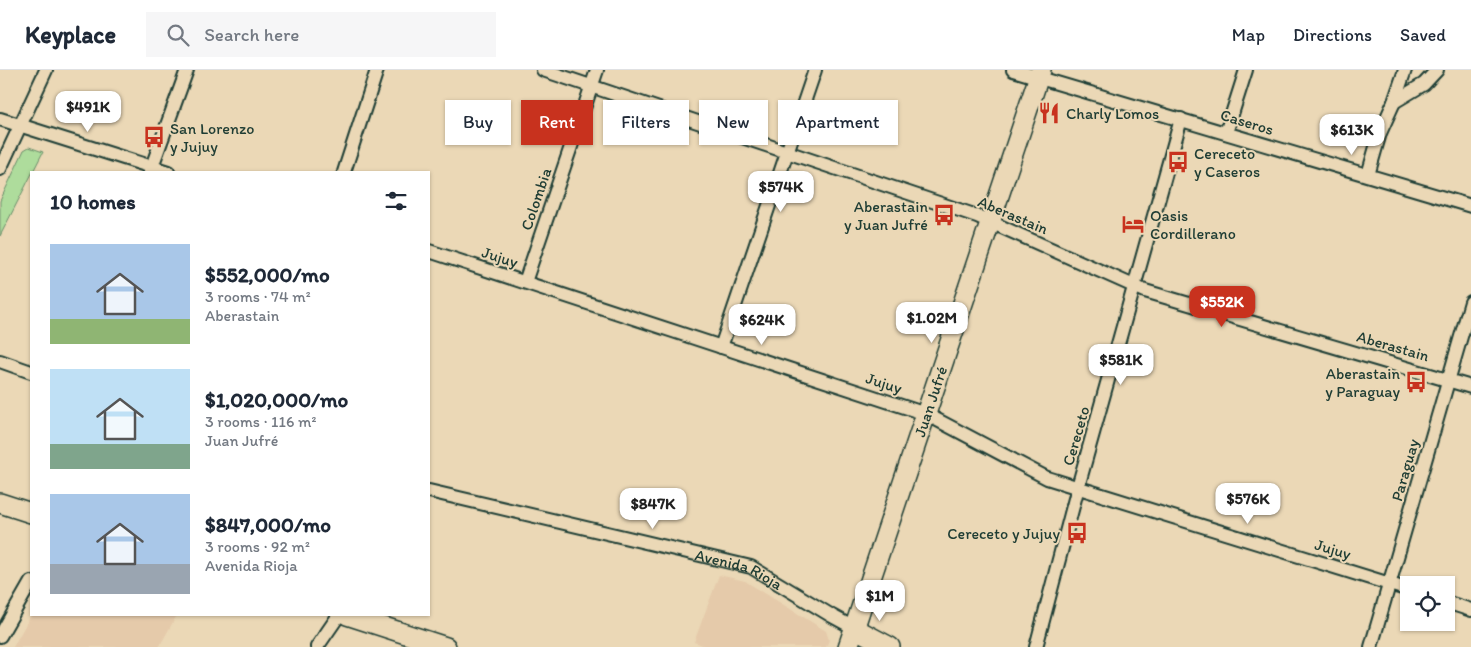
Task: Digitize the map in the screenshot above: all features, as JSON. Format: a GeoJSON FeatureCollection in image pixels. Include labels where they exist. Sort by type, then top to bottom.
{"type":"FeatureCollection","features":[{"type":"Feature","properties":{"kind":"street"},"geometry":{"type":"LineString","coordinates":[[0,169],[46,70]]}},
{"type":"Feature","properties":{"kind":"street"},"geometry":{"type":"LineString","coordinates":[[0,119],[151,170],[187,70]]}},
{"type":"Feature","properties":{"kind":"street"},"geometry":{"type":"LineString","coordinates":[[344,171],[377,70]]}},
{"type":"Feature","properties":{"kind":"street","name":"Aberastain"},"geometry":{"type":"LineString","coordinates":[[543,70],[592,85],[990,222],[1145,290],[1471,387]]}},
{"type":"Feature","properties":{"kind":"street","name":"Colombia"},"geometry":{"type":"LineString","coordinates":[[525,282],[597,70]]}},
{"type":"Feature","properties":{"kind":"street"},"geometry":{"type":"LineString","coordinates":[[721,347],[815,70]]}},
{"type":"Feature","properties":{"kind":"street","name":"Caseros"},"geometry":{"type":"LineString","coordinates":[[1013,70],[1040,74],[1181,119],[1471,206]]}},
{"type":"Feature","properties":{"kind":"street"},"geometry":{"type":"LineString","coordinates":[[1226,132],[1246,70]]}},
{"type":"Feature","properties":{"kind":"street"},"geometry":{"type":"LineString","coordinates":[[1368,175],[1380,132],[1394,102],[1404,70]]}},
{"type":"Feature","properties":{"kind":"street"},"geometry":{"type":"LineString","coordinates":[[1394,102],[1424,84],[1437,70]]}},
{"type":"Feature","properties":{"kind":"street","name":"Juan Jufré"},"geometry":{"type":"LineString","coordinates":[[848,647],[1040,74]]}},
{"type":"Feature","properties":{"kind":"street","name":"Cereceto"},"geometry":{"type":"LineString","coordinates":[[1036,647],[1078,487],[1181,119]]}},
{"type":"Feature","properties":{"kind":"street","name":"Jujuy"},"geometry":{"type":"LineString","coordinates":[[430,251],[926,414],[1047,478],[1400,587]]}},
{"type":"Feature","properties":{"kind":"street","name":"Paraguay"},"geometry":{"type":"LineString","coordinates":[[1371,647],[1471,302]]}},
{"type":"Feature","properties":{"kind":"street"},"geometry":{"type":"LineString","coordinates":[[0,361],[30,372]]}},
{"type":"Feature","properties":{"kind":"street","name":"Avenida Rioja"},"geometry":{"type":"LineString","coordinates":[[430,491],[751,567],[832,616],[890,647]]}},
{"type":"Feature","properties":{"kind":"street"},"geometry":{"type":"LineString","coordinates":[[0,503],[30,513]]}},
{"type":"Feature","properties":{"kind":"street"},"geometry":{"type":"LineString","coordinates":[[0,636],[30,584]]}},
{"type":"Feature","properties":{"kind":"street"},"geometry":{"type":"LineString","coordinates":[[1455,605],[1471,610]]}},
{"type":"Feature","properties":{"kind":"street"},"geometry":{"type":"LineString","coordinates":[[317,647],[338,616]]}},
{"type":"Feature","properties":{"kind":"street"},"geometry":{"type":"LineString","coordinates":[[350,616],[446,647]]}},
{"type":"Feature","properties":{"kind":"shaded area"},"geometry":{"type":"Polygon","coordinates":[[[719,575],[745,581],[826,631],[829,640],[826,647],[708,647],[694,642],[719,575]]]}},
{"type":"Feature","properties":{"kind":"shaded area"},"geometry":{"type":"Polygon","coordinates":[[[30,616],[176,616],[159,647],[13,647],[30,616]]]}},
{"type":"Feature","properties":{"kind":"green space"},"geometry":{"type":"Polygon","coordinates":[[[29,147],[43,152],[33,171],[30,171],[30,177],[0,236],[0,201],[24,150],[29,147]]]}},
{"type":"Feature","properties":{"kind":"place","name":"Charly Lomos"},"geometry":{"type":"Point","coordinates":[1049,113]}},
{"type":"Feature","properties":{"kind":"place","name":"San Lorenzo y Jujuy"},"geometry":{"type":"Point","coordinates":[154,137]}},
{"type":"Feature","properties":{"kind":"place","name":"Cereceto y Caseros"},"geometry":{"type":"Point","coordinates":[1178,162]}},
{"type":"Feature","properties":{"kind":"place","name":"Aberastain y Juan Jufré"},"geometry":{"type":"Point","coordinates":[944,215]}},
{"type":"Feature","properties":{"kind":"place","name":"Oasis Cordillerano"},"geometry":{"type":"Point","coordinates":[1133,224]}},
{"type":"Feature","properties":{"kind":"place","name":"Aberastain y Paraguay"},"geometry":{"type":"Point","coordinates":[1416,382]}},
{"type":"Feature","properties":{"kind":"place","name":"Cereceto y Jujuy"},"geometry":{"type":"Point","coordinates":[1077,533]}}]}
